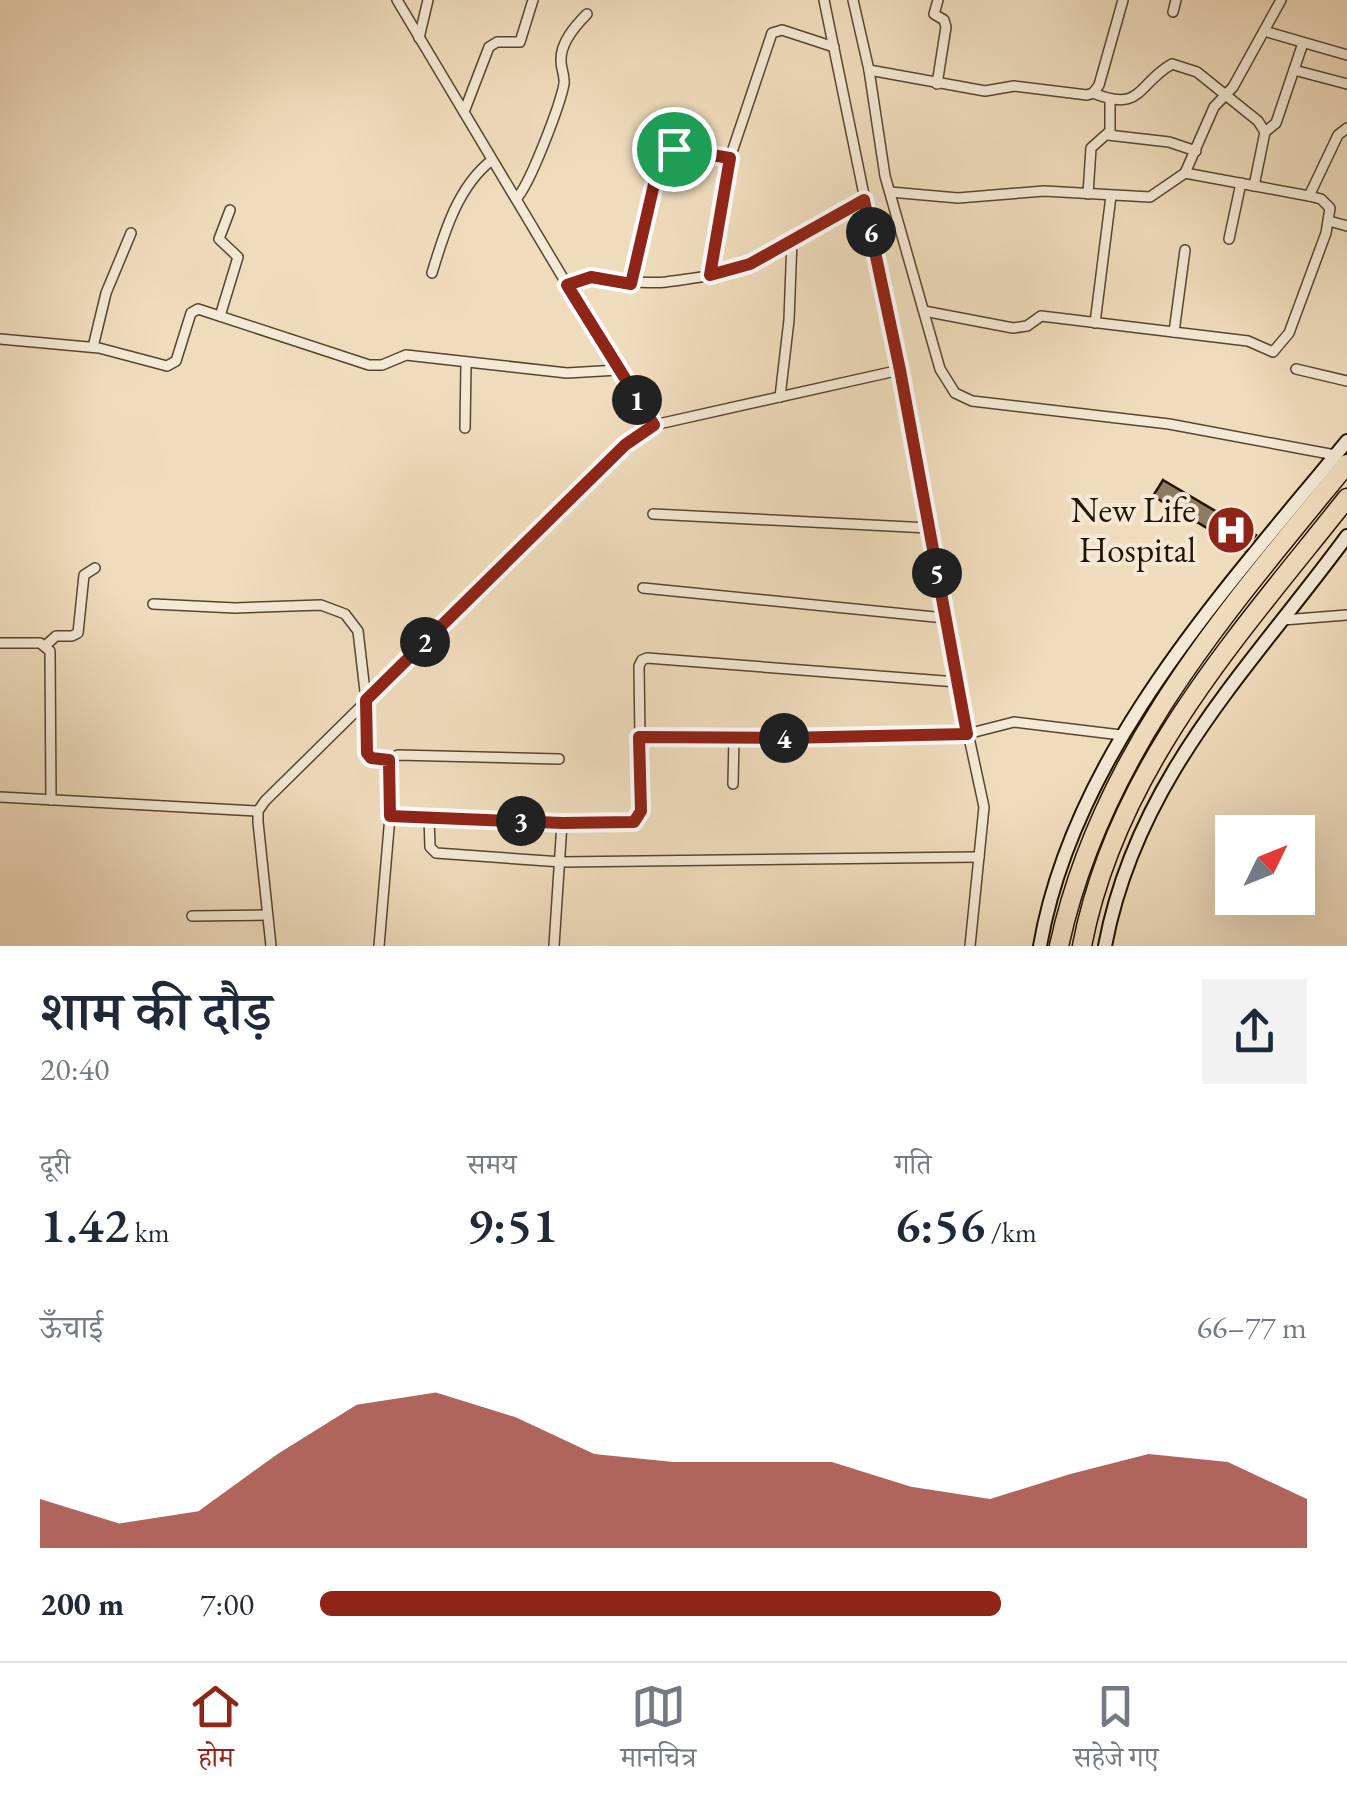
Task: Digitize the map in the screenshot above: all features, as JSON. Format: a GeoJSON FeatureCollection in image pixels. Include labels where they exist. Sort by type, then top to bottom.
{"type":"FeatureCollection","features":[{"type":"Feature","properties":{"kind":"highway"},"geometry":{"type":"LineString","coordinates":[[1059,946],[1079,868],[1097,822],[1149,722],[1200,647],[1341,459]]}},
{"type":"Feature","properties":{"kind":"highway"},"geometry":{"type":"LineString","coordinates":[[1082,946],[1088,911],[1118,824],[1162,741],[1255,612],[1347,498]]}},
{"type":"Feature","properties":{"kind":"street"},"geometry":{"type":"LineString","coordinates":[[397,0],[654,425]]}},
{"type":"Feature","properties":{"kind":"street"},"geometry":{"type":"LineString","coordinates":[[419,38],[428,0]]}},
{"type":"Feature","properties":{"kind":"street"},"geometry":{"type":"LineString","coordinates":[[464,112],[489,47],[497,42],[520,42],[533,0]]}},
{"type":"Feature","properties":{"kind":"street"},"geometry":{"type":"LineString","coordinates":[[824,0],[984,807],[970,946]]}},
{"type":"Feature","properties":{"kind":"street"},"geometry":{"type":"LineString","coordinates":[[853,0],[870,70],[890,192],[947,384],[956,394],[972,401],[1169,424],[1341,459]]}},
{"type":"Feature","properties":{"kind":"street"},"geometry":{"type":"LineString","coordinates":[[937,84],[946,27],[944,20],[934,14],[938,0]]}},
{"type":"Feature","properties":{"kind":"street"},"geometry":{"type":"LineString","coordinates":[[870,70],[985,91],[1014,86],[1087,95],[1099,85],[1124,0]]}},
{"type":"Feature","properties":{"kind":"street"},"geometry":{"type":"LineString","coordinates":[[1173,12],[1176,0]]}},
{"type":"Feature","properties":{"kind":"street"},"geometry":{"type":"LineString","coordinates":[[890,192],[958,198],[1010,192],[1150,198],[1186,173],[1214,107],[1225,97],[1281,0]]}},
{"type":"Feature","properties":{"kind":"street"},"geometry":{"type":"LineString","coordinates":[[516,199],[530,178],[560,98],[564,83],[562,51],[573,28],[586,14]]}},
{"type":"Feature","properties":{"kind":"street"},"geometry":{"type":"LineString","coordinates":[[710,275],[730,158],[772,33],[782,30],[834,47]]}},
{"type":"Feature","properties":{"kind":"street"},"geometry":{"type":"LineString","coordinates":[[1264,31],[1347,55]]}},
{"type":"Feature","properties":{"kind":"street"},"geometry":{"type":"LineString","coordinates":[[1254,186],[1265,132],[1276,123],[1303,43]]}},
{"type":"Feature","properties":{"kind":"street"},"geometry":{"type":"LineString","coordinates":[[1093,93],[1110,100],[1129,100],[1172,64],[1198,72],[1258,121],[1265,132]]}},
{"type":"Feature","properties":{"kind":"street"},"geometry":{"type":"LineString","coordinates":[[1294,70],[1347,84]]}},
{"type":"Feature","properties":{"kind":"street"},"geometry":{"type":"LineString","coordinates":[[1108,134],[1110,100]]}},
{"type":"Feature","properties":{"kind":"street"},"geometry":{"type":"LineString","coordinates":[[1309,196],[1338,135],[1347,128]]}},
{"type":"Feature","properties":{"kind":"street"},"geometry":{"type":"LineString","coordinates":[[1088,194],[1090,148],[1108,134],[1158,140],[1196,151]]}},
{"type":"Feature","properties":{"kind":"street"},"geometry":{"type":"LineString","coordinates":[[631,284],[661,154],[674,149],[730,158]]}},
{"type":"Feature","properties":{"kind":"street"},"geometry":{"type":"LineString","coordinates":[[432,273],[464,192],[492,160]]}},
{"type":"Feature","properties":{"kind":"street"},"geometry":{"type":"LineString","coordinates":[[924,311],[1014,328],[1027,326],[1041,316],[1248,341],[1272,352],[1289,333],[1329,221],[1330,208],[1326,202],[1309,196],[1186,173]]}},
{"type":"Feature","properties":{"kind":"street"},"geometry":{"type":"LineString","coordinates":[[1229,239],[1241,183]]}},
{"type":"Feature","properties":{"kind":"street"},"geometry":{"type":"LineString","coordinates":[[1095,323],[1111,196]]}},
{"type":"Feature","properties":{"kind":"street"},"geometry":{"type":"LineString","coordinates":[[567,285],[591,277],[631,284],[710,275],[750,264],[864,200]]}},
{"type":"Feature","properties":{"kind":"street"},"geometry":{"type":"LineString","coordinates":[[220,316],[238,257],[218,239],[230,210]]}},
{"type":"Feature","properties":{"kind":"street"},"geometry":{"type":"LineString","coordinates":[[1329,221],[1347,226]]}},
{"type":"Feature","properties":{"kind":"street"},"geometry":{"type":"LineString","coordinates":[[92,348],[106,293],[131,233]]}},
{"type":"Feature","properties":{"kind":"street"},"geometry":{"type":"LineString","coordinates":[[780,397],[789,320],[792,240]]}},
{"type":"Feature","properties":{"kind":"street"},"geometry":{"type":"LineString","coordinates":[[1174,332],[1185,250]]}},
{"type":"Feature","properties":{"kind":"street"},"geometry":{"type":"LineString","coordinates":[[0,339],[92,348],[167,366],[176,362],[194,310],[369,365],[382,365],[402,356],[567,373],[618,370]]}},
{"type":"Feature","properties":{"kind":"street"},"geometry":{"type":"LineString","coordinates":[[465,428],[466,364]]}},
{"type":"Feature","properties":{"kind":"street"},"geometry":{"type":"LineString","coordinates":[[1296,369],[1347,381]]}},
{"type":"Feature","properties":{"kind":"street"},"geometry":{"type":"LineString","coordinates":[[271,946],[258,811],[264,800],[625,445],[654,425],[900,370]]}},
{"type":"Feature","properties":{"kind":"street"},"geometry":{"type":"LineString","coordinates":[[1040,946],[1047,907],[1065,853],[1121,736],[1236,577],[1341,459],[1347,441]]}},
{"type":"Feature","properties":{"kind":"street"},"geometry":{"type":"LineString","coordinates":[[653,514],[928,528]]}},
{"type":"Feature","properties":{"kind":"street"},"geometry":{"type":"LineString","coordinates":[[1105,946],[1125,870],[1151,807],[1199,728],[1347,536]]}},
{"type":"Feature","properties":{"kind":"street"},"geometry":{"type":"LineString","coordinates":[[0,644],[46,645],[56,636],[78,633],[84,576],[95,568]]}},
{"type":"Feature","properties":{"kind":"street"},"geometry":{"type":"LineString","coordinates":[[643,588],[945,618]]}},
{"type":"Feature","properties":{"kind":"street"},"geometry":{"type":"LineString","coordinates":[[153,604],[236,608],[321,605],[337,609],[358,630],[367,753],[371,758],[559,760]]}},
{"type":"Feature","properties":{"kind":"street"},"geometry":{"type":"LineString","coordinates":[[1280,620],[1347,615]]}},
{"type":"Feature","properties":{"kind":"street"},"geometry":{"type":"LineString","coordinates":[[46,645],[50,651],[50,800]]}},
{"type":"Feature","properties":{"kind":"street"},"geometry":{"type":"LineString","coordinates":[[390,816],[562,823],[628,823],[640,818],[640,666],[647,658],[957,682]]}},
{"type":"Feature","properties":{"kind":"street"},"geometry":{"type":"LineString","coordinates":[[639,737],[971,732],[1014,722],[1121,736]]}},
{"type":"Feature","properties":{"kind":"street"},"geometry":{"type":"LineString","coordinates":[[733,784],[734,738]]}},
{"type":"Feature","properties":{"kind":"street"},"geometry":{"type":"LineString","coordinates":[[378,946],[390,816],[389,760]]}},
{"type":"Feature","properties":{"kind":"street"},"geometry":{"type":"LineString","coordinates":[[0,796],[258,811]]}},
{"type":"Feature","properties":{"kind":"street"},"geometry":{"type":"LineString","coordinates":[[428,818],[432,851],[562,862],[979,856]]}},
{"type":"Feature","properties":{"kind":"street"},"geometry":{"type":"LineString","coordinates":[[554,946],[562,823]]}},
{"type":"Feature","properties":{"kind":"street"},"geometry":{"type":"LineString","coordinates":[[192,916],[268,915]]}},
{"type":"Feature","properties":{"kind":"building"},"geometry":{"type":"Polygon","coordinates":[[[1163,480],[1256,535],[1244,550],[1153,496],[1163,480]]]}},
{"type":"Feature","properties":{"kind":"place","name":"New Life Hospital"},"geometry":{"type":"Point","coordinates":[1231,530]}},
{"type":"Feature","properties":{"kind":"route"},"geometry":{"type":"LineString","coordinates":[[674,149],[730,158],[710,275],[750,264],[864,200],[900,370],[967,734],[639,737],[641,811],[634,822],[390,816],[389,760],[368,756],[366,700],[625,445],[654,425],[567,285],[591,277],[631,284],[661,154],[674,149]]}}]}
